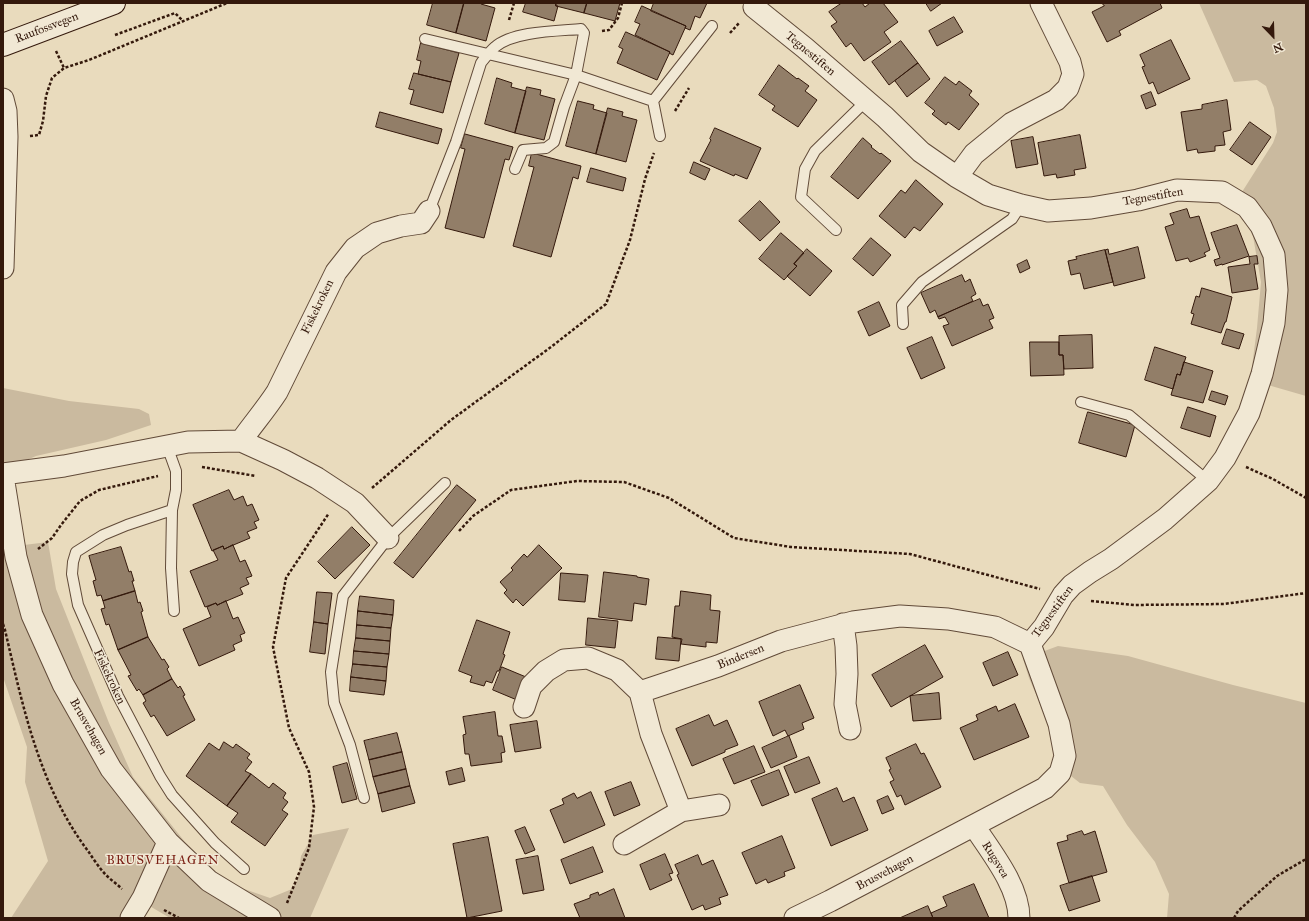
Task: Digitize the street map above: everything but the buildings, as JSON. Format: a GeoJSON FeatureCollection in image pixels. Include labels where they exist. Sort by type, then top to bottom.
{"type":"FeatureCollection","features":[{"type":"Feature","properties":{"kind":"main road","name":"Raufossvegen"},"geometry":{"type":"LineString","coordinates":[[3,45],[114,3]]}},
{"type":"Feature","properties":{"kind":"street"},"geometry":{"type":"LineString","coordinates":[[957,177],[974,154],[1012,123],[1056,100],[1068,88],[1073,74],[1070,62],[1041,3]]}},
{"type":"Feature","properties":{"kind":"street","name":"Tegnestiften"},"geometry":{"type":"LineString","coordinates":[[754,7],[805,48],[885,117],[921,152],[957,177],[988,195],[1048,211],[1091,208],[1138,200],[1177,190],[1222,192],[1247,207],[1261,226],[1274,255],[1277,290],[1274,323],[1262,374],[1249,413],[1225,458],[1208,481],[1165,518],[1111,559],[1072,585],[1063,595],[1044,627],[1030,644],[1059,724],[1065,756],[1060,773],[1045,788],[974,826]]}},
{"type":"Feature","properties":{"kind":"street"},"geometry":{"type":"LineString","coordinates":[[3,99],[6,111],[8,138],[3,268]]}},
{"type":"Feature","properties":{"kind":"street","name":"Fiskekroken"},"geometry":{"type":"LineString","coordinates":[[241,441],[266,409],[277,392],[336,272],[355,248],[377,233],[420,223],[429,211]]}},
{"type":"Feature","properties":{"kind":"street"},"geometry":{"type":"LineString","coordinates":[[3,475],[64,466],[188,442],[241,441],[283,460],[317,478],[355,503],[388,538]]}},
{"type":"Feature","properties":{"kind":"street","name":"Brusvehagen"},"geometry":{"type":"LineString","coordinates":[[3,475],[16,557],[32,615],[63,684],[112,769],[168,842],[210,881],[270,918]]}},
{"type":"Feature","properties":{"kind":"street","name":"Bindersen"},"geometry":{"type":"LineString","coordinates":[[640,692],[718,666],[781,641],[843,624],[900,616],[948,619],[995,627],[1030,644]]}},
{"type":"Feature","properties":{"kind":"street"},"geometry":{"type":"LineString","coordinates":[[843,624],[846,646],[847,674],[845,704],[850,728]]}},
{"type":"Feature","properties":{"kind":"street"},"geometry":{"type":"LineString","coordinates":[[524,707],[531,686],[546,670],[564,660],[588,658],[617,670],[640,692],[651,734],[681,812]]}},
{"type":"Feature","properties":{"kind":"street"},"geometry":{"type":"LineString","coordinates":[[624,844],[681,812],[719,805]]}},
{"type":"Feature","properties":{"kind":"street","name":"Brusvehagen"},"geometry":{"type":"LineString","coordinates":[[795,918],[974,826]]}},
{"type":"Feature","properties":{"kind":"street","name":"Rugsvea"},"geometry":{"type":"LineString","coordinates":[[974,826],[1005,873],[1019,908],[1019,918]]}},
{"type":"Feature","properties":{"kind":"street"},"geometry":{"type":"LineString","coordinates":[[131,918],[143,898],[168,842]]}},
{"type":"Feature","properties":{"kind":"lane"},"geometry":{"type":"LineString","coordinates":[[660,136],[653,101],[712,26]]}},
{"type":"Feature","properties":{"kind":"lane"},"geometry":{"type":"LineString","coordinates":[[429,211],[456,142],[481,63],[496,46],[516,36],[547,31],[581,29],[584,33],[576,75],[564,107],[554,142],[546,148],[523,150],[515,169]]}},
{"type":"Feature","properties":{"kind":"lane"},"geometry":{"type":"LineString","coordinates":[[425,38],[488,55],[576,75],[653,101]]}},
{"type":"Feature","properties":{"kind":"lane"},"geometry":{"type":"LineString","coordinates":[[836,230],[801,197],[805,169],[815,152],[866,101]]}},
{"type":"Feature","properties":{"kind":"lane"},"geometry":{"type":"LineString","coordinates":[[903,324],[902,305],[922,282],[1012,219],[1021,205]]}},
{"type":"Feature","properties":{"kind":"lane"},"geometry":{"type":"LineString","coordinates":[[1081,402],[1129,415],[1208,481]]}},
{"type":"Feature","properties":{"kind":"lane"},"geometry":{"type":"LineString","coordinates":[[166,446],[176,471],[176,490],[172,510],[171,568],[174,611]]}},
{"type":"Feature","properties":{"kind":"lane"},"geometry":{"type":"LineString","coordinates":[[364,798],[350,745],[334,703],[331,672],[343,596],[388,538],[446,483]]}},
{"type":"Feature","properties":{"kind":"lane","name":"Fiskekroken"},"geometry":{"type":"LineString","coordinates":[[172,510],[126,525],[103,535],[76,552],[72,574],[78,605],[118,696],[160,776],[172,795],[215,843],[244,869]]}},
{"type":"Feature","properties":{"kind":"path"},"geometry":{"type":"LineString","coordinates":[[8,138],[39,135],[43,121],[46,96],[52,78],[64,68],[184,22],[227,3]]}},
{"type":"Feature","properties":{"kind":"path"},"geometry":{"type":"LineString","coordinates":[[584,33],[609,30],[618,18],[622,3]]}},
{"type":"Feature","properties":{"kind":"path"},"geometry":{"type":"LineString","coordinates":[[728,36],[754,7]]}},
{"type":"Feature","properties":{"kind":"path"},"geometry":{"type":"LineString","coordinates":[[115,35],[175,13],[184,22]]}},
{"type":"Feature","properties":{"kind":"path"},"geometry":{"type":"LineString","coordinates":[[286,904],[309,848],[314,807],[309,772],[289,728],[273,647],[286,578],[330,511],[355,503],[451,420],[551,347],[606,304],[630,240],[645,179],[660,136],[690,86]]}},
{"type":"Feature","properties":{"kind":"path"},"geometry":{"type":"LineString","coordinates":[[1225,458],[1273,479],[1306,498]]}},
{"type":"Feature","properties":{"kind":"path"},"geometry":{"type":"LineString","coordinates":[[459,531],[473,516],[511,490],[577,480],[624,482],[669,498],[734,538],[791,547],[910,554],[1063,595],[1076,600],[1134,605],[1224,604],[1306,593]]}},
{"type":"Feature","properties":{"kind":"path"},"geometry":{"type":"LineString","coordinates":[[3,624],[35,747],[52,790],[66,819],[77,837],[105,874],[126,892],[143,898]]}},
{"type":"Feature","properties":{"kind":"path"},"geometry":{"type":"LineString","coordinates":[[1234,918],[1238,911],[1277,876],[1306,859]]}},
{"type":"Feature","properties":{"kind":"shaded area"},"geometry":{"type":"Polygon","coordinates":[[[1199,3],[1306,3],[1306,396],[1261,383],[1250,382],[1261,282],[1253,236],[1241,204],[1242,192],[1273,143],[1277,132],[1274,108],[1266,86],[1257,80],[1234,82],[1199,3]]]}},
{"type":"Feature","properties":{"kind":"shaded area"},"geometry":{"type":"Polygon","coordinates":[[[3,388],[69,401],[139,409],[149,414],[151,425],[106,440],[36,456],[3,470],[3,388]]]}},
{"type":"Feature","properties":{"kind":"shaded area"},"geometry":{"type":"Polygon","coordinates":[[[3,517],[24,545],[48,542],[56,589],[109,723],[133,777],[185,842],[227,883],[270,898],[292,889],[298,879],[301,856],[313,835],[349,828],[310,918],[170,918],[141,901],[132,918],[11,918],[48,861],[25,782],[27,747],[3,677],[3,517]]]}},
{"type":"Feature","properties":{"kind":"shaded area"},"geometry":{"type":"Polygon","coordinates":[[[1058,646],[1128,656],[1233,685],[1306,703],[1306,918],[1167,918],[1169,894],[1155,862],[1127,825],[1103,786],[1080,783],[1071,776],[1029,678],[1023,659],[1058,646]]]}},
{"type":"Feature","properties":{"kind":"district","name":"BRUSVEHAGEN"},"geometry":{"type":"Point","coordinates":[163,861]}}]}
